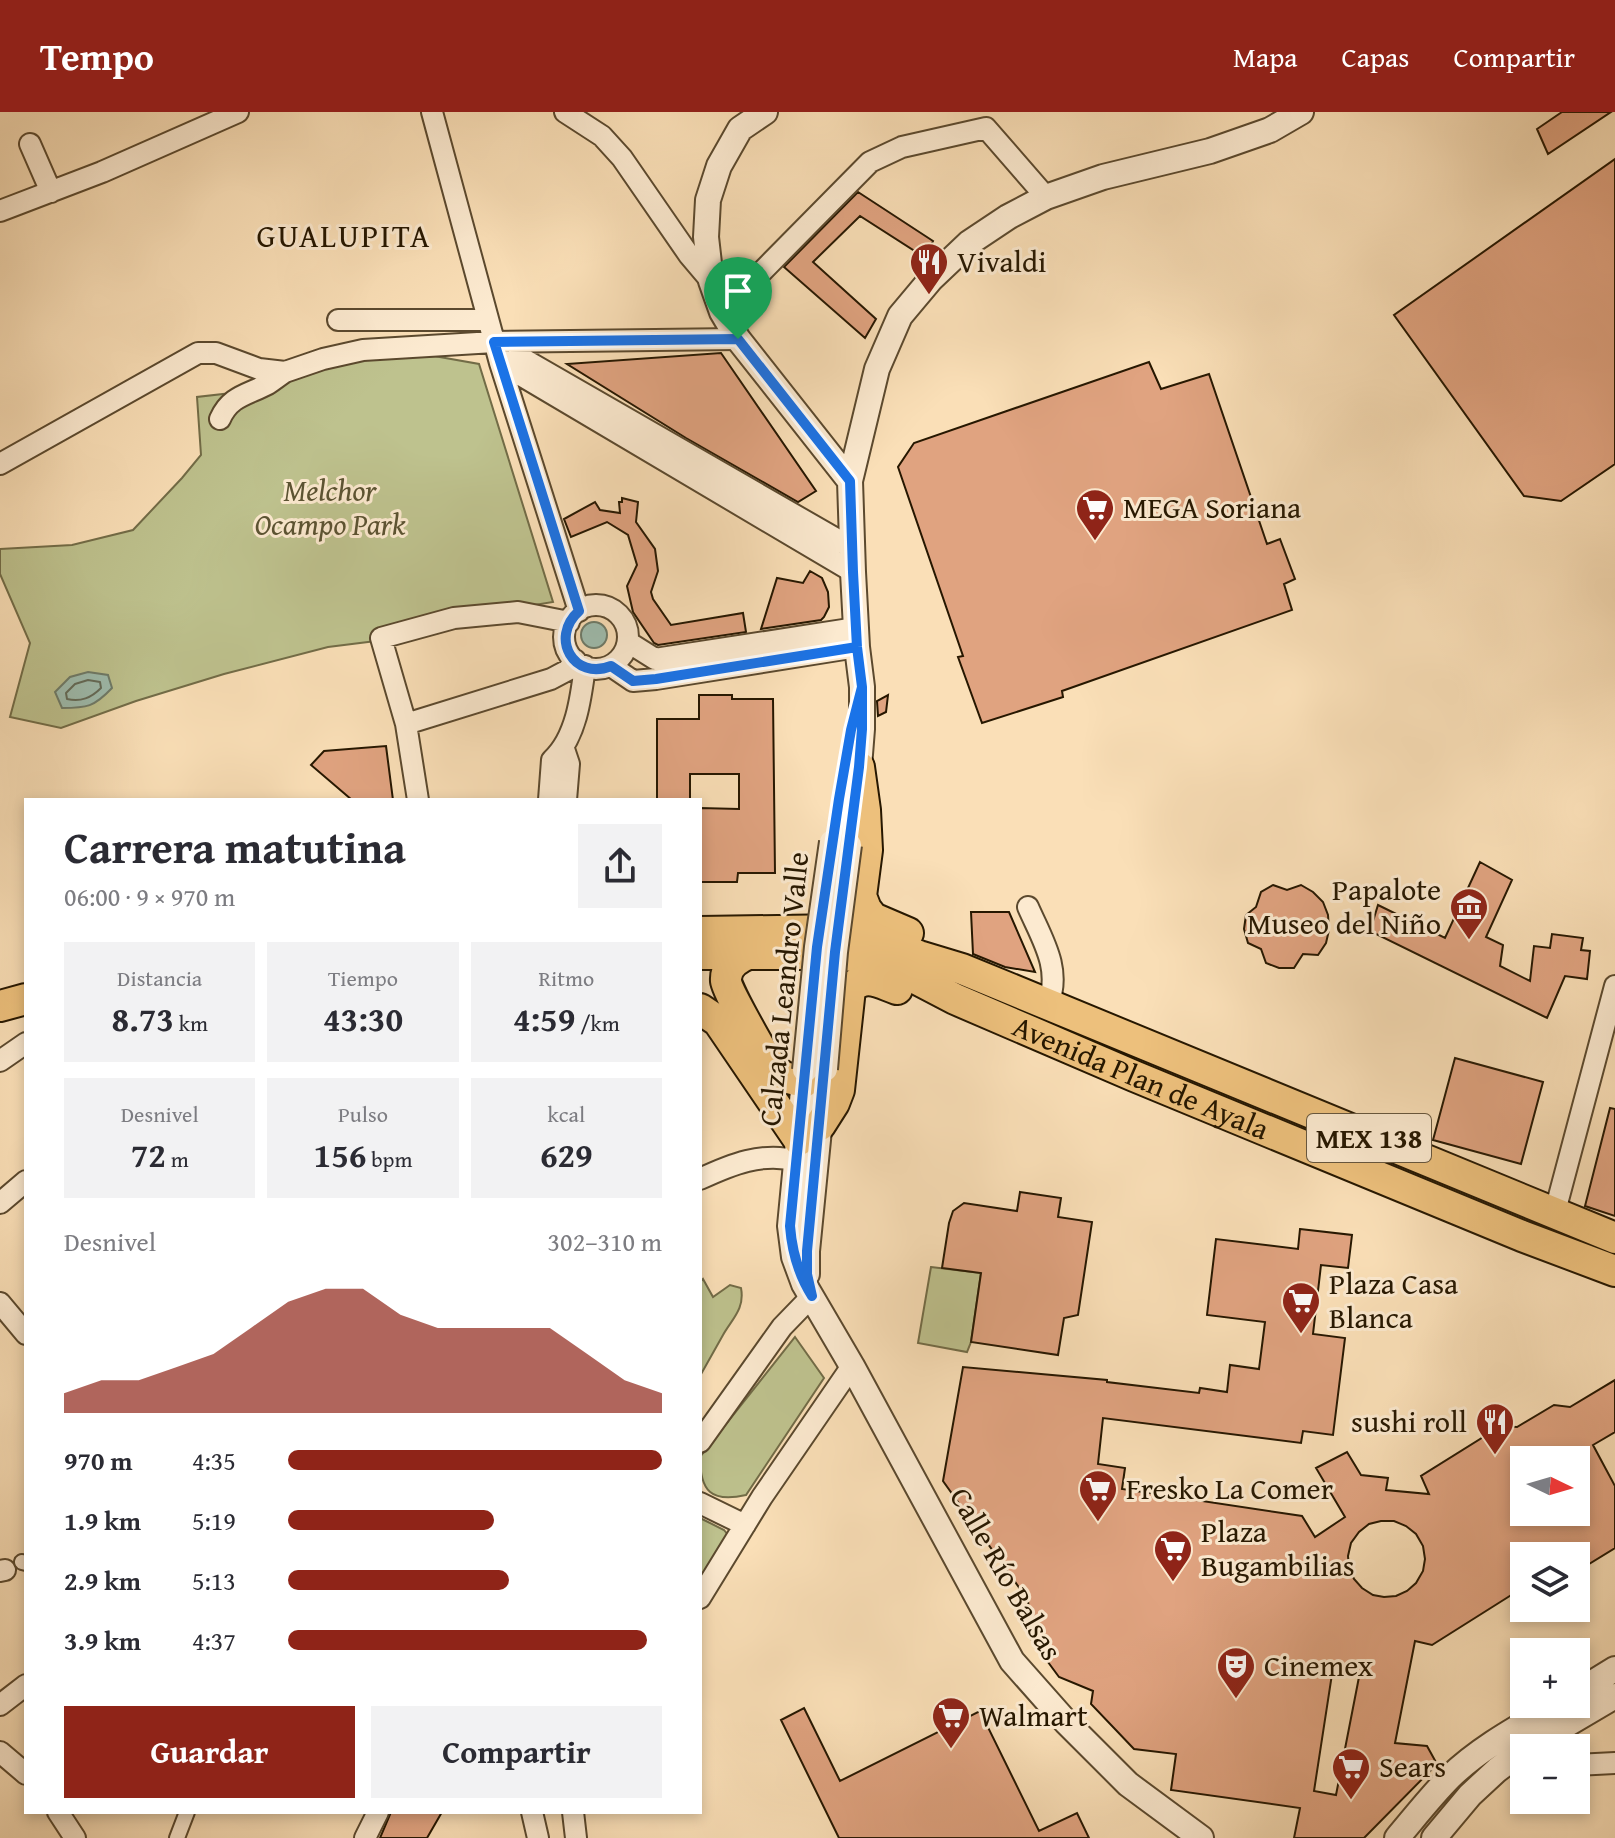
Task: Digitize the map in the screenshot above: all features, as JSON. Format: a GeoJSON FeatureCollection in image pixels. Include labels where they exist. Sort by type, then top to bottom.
{"type":"FeatureCollection","features":[{"type":"Feature","properties":{"kind":"main road"},"geometry":{"type":"LineString","coordinates":[[859,767],[867,850],[861,896],[866,909],[873,918],[934,945],[962,969]]}},
{"type":"Feature","properties":{"kind":"main road","name":"Avenida Plan de Ayala"},"geometry":{"type":"LineString","coordinates":[[702,932],[842,930],[862,934],[962,969],[1615,1238]]}},
{"type":"Feature","properties":{"kind":"main road","name":"Avenida Plan de Ayala"},"geometry":{"type":"LineString","coordinates":[[702,954],[836,954],[858,957],[911,976],[955,999],[1134,1076],[1522,1236],[1615,1271]]}},
{"type":"Feature","properties":{"kind":"main road"},"geometry":{"type":"LineString","coordinates":[[748,954],[734,961],[729,968],[726,985],[774,1070],[784,1077],[812,1073]]}},
{"type":"Feature","properties":{"kind":"main road"},"geometry":{"type":"LineString","coordinates":[[702,1010],[718,1021],[805,1142],[834,1103],[839,1090],[850,989],[858,981],[868,979],[923,997],[1000,1003],[1027,1010],[1043,1008],[1048,1004]]}},
{"type":"Feature","properties":{"kind":"main road"},"geometry":{"type":"LineString","coordinates":[[0,1006],[24,1000]]}},
{"type":"Feature","properties":{"kind":"street"},"geometry":{"type":"LineString","coordinates":[[0,211],[102,172],[238,112]]}},
{"type":"Feature","properties":{"kind":"street"},"geometry":{"type":"LineString","coordinates":[[432,112],[494,342],[574,616]]}},
{"type":"Feature","properties":{"kind":"street"},"geometry":{"type":"LineString","coordinates":[[565,112],[602,136],[622,158],[689,255],[711,281]]}},
{"type":"Feature","properties":{"kind":"street"},"geometry":{"type":"LineString","coordinates":[[765,112],[740,129],[719,166],[708,200],[706,237],[711,281],[722,312],[738,339],[850,481]]}},
{"type":"Feature","properties":{"kind":"street","name":"Calzada Leandro Valle"},"geometry":{"type":"LineString","coordinates":[[840,843],[859,767],[862,729],[850,481],[877,369],[900,316],[931,279],[969,243],[1046,197],[1103,177],[1210,151],[1270,130],[1301,112]]}},
{"type":"Feature","properties":{"kind":"street"},"geometry":{"type":"LineString","coordinates":[[722,312],[870,162],[902,147],[986,128],[1046,197]]}},
{"type":"Feature","properties":{"kind":"street"},"geometry":{"type":"LineString","coordinates":[[30,144],[51,192]]}},
{"type":"Feature","properties":{"kind":"street"},"geometry":{"type":"LineString","coordinates":[[338,320],[488,320]]}},
{"type":"Feature","properties":{"kind":"street"},"geometry":{"type":"LineString","coordinates":[[220,419],[225,408],[240,396],[285,372],[363,350],[494,342],[738,339]]}},
{"type":"Feature","properties":{"kind":"street"},"geometry":{"type":"LineString","coordinates":[[494,342],[852,560]]}},
{"type":"Feature","properties":{"kind":"street"},"geometry":{"type":"LineString","coordinates":[[0,464],[198,353],[216,353],[259,369],[285,372]]}},
{"type":"Feature","properties":{"kind":"street"},"geometry":{"type":"LineString","coordinates":[[500,363],[852,560]]}},
{"type":"Feature","properties":{"kind":"street"},"geometry":{"type":"LineString","coordinates":[[549,798],[552,760],[564,749],[581,698],[575,657],[565,635],[574,616],[588,606],[598,605],[617,613],[624,621],[628,642],[619,660],[611,666],[596,669],[575,657]]}},
{"type":"Feature","properties":{"kind":"street"},"geometry":{"type":"LineString","coordinates":[[418,798],[406,724],[381,638],[454,618],[518,612],[574,616]]}},
{"type":"Feature","properties":{"kind":"street"},"geometry":{"type":"LineString","coordinates":[[628,642],[655,659],[857,638]]}},
{"type":"Feature","properties":{"kind":"street"},"geometry":{"type":"LineString","coordinates":[[611,666],[633,681],[645,680],[857,638]]}},
{"type":"Feature","properties":{"kind":"street"},"geometry":{"type":"LineString","coordinates":[[406,724],[551,679],[568,670],[575,657]]}},
{"type":"Feature","properties":{"kind":"street","name":"Calzada Leandro Valle"},"geometry":{"type":"LineString","coordinates":[[812,1296],[798,1271],[790,1226],[805,1142],[812,1073],[834,966],[840,843],[851,730],[862,687]]}},
{"type":"Feature","properties":{"kind":"street"},"geometry":{"type":"LineString","coordinates":[[564,749],[569,764],[566,798]]}},
{"type":"Feature","properties":{"kind":"street"},"geometry":{"type":"LineString","coordinates":[[1028,907],[1053,968],[1053,993],[1048,1004]]}},
{"type":"Feature","properties":{"kind":"street"},"geometry":{"type":"LineString","coordinates":[[1554,1215],[1615,986]]}},
{"type":"Feature","properties":{"kind":"street"},"geometry":{"type":"LineString","coordinates":[[0,1061],[24,1044]]}},
{"type":"Feature","properties":{"kind":"street"},"geometry":{"type":"LineString","coordinates":[[702,1178],[729,1165],[757,1159],[788,1158],[805,1142]]}},
{"type":"Feature","properties":{"kind":"street","name":"Calzada Leandro Valle"},"geometry":{"type":"LineString","coordinates":[[805,1142],[807,1274],[812,1296]]}},
{"type":"Feature","properties":{"kind":"street"},"geometry":{"type":"LineString","coordinates":[[0,1203],[24,1183]]}},
{"type":"Feature","properties":{"kind":"street"},"geometry":{"type":"LineString","coordinates":[[702,1439],[782,1327],[812,1296]]}},
{"type":"Feature","properties":{"kind":"street","name":"Calle Río Balsas"},"geometry":{"type":"LineString","coordinates":[[812,1296],[1012,1661],[1061,1717],[1128,1784],[1201,1838]]}},
{"type":"Feature","properties":{"kind":"street"},"geometry":{"type":"LineString","coordinates":[[0,1303],[24,1332]]}},
{"type":"Feature","properties":{"kind":"street"},"geometry":{"type":"LineString","coordinates":[[702,1595],[852,1366]]}},
{"type":"Feature","properties":{"kind":"street"},"geometry":{"type":"LineString","coordinates":[[702,1504],[745,1525]]}},
{"type":"Feature","properties":{"kind":"street"},"geometry":{"type":"LineString","coordinates":[[1590,1684],[1615,1669]]}},
{"type":"Feature","properties":{"kind":"street"},"geometry":{"type":"LineString","coordinates":[[0,1705],[24,1687]]}},
{"type":"Feature","properties":{"kind":"street"},"geometry":{"type":"LineString","coordinates":[[1550,1734],[1615,1696]]}},
{"type":"Feature","properties":{"kind":"street"},"geometry":{"type":"LineString","coordinates":[[1397,1838],[1450,1777],[1485,1748],[1535,1718]]}},
{"type":"Feature","properties":{"kind":"street"},"geometry":{"type":"LineString","coordinates":[[0,1752],[24,1772]]}},
{"type":"Feature","properties":{"kind":"street"},"geometry":{"type":"LineString","coordinates":[[1434,1838],[1470,1795],[1510,1760]]}},
{"type":"Feature","properties":{"kind":"street"},"geometry":{"type":"LineString","coordinates":[[1590,1764],[1615,1763]]}},
{"type":"Feature","properties":{"kind":"street"},"geometry":{"type":"LineString","coordinates":[[1497,1770],[1510,1769]]}},
{"type":"Feature","properties":{"kind":"street"},"geometry":{"type":"LineString","coordinates":[[59,1814],[75,1838]]}},
{"type":"Feature","properties":{"kind":"street"},"geometry":{"type":"LineString","coordinates":[[177,1838],[186,1814]]}},
{"type":"Feature","properties":{"kind":"street"},"geometry":{"type":"LineString","coordinates":[[365,1838],[377,1814]]}},
{"type":"Feature","properties":{"kind":"street"},"geometry":{"type":"LineString","coordinates":[[532,1814],[538,1838]]}},
{"type":"Feature","properties":{"kind":"street"},"geometry":{"type":"LineString","coordinates":[[573,1814],[576,1838]]}},
{"type":"Feature","properties":{"kind":"green space","name":"Melchor Ocampo Park"},"geometry":{"type":"Polygon","coordinates":[[[434,356],[479,364],[553,602],[503,610],[376,641],[328,647],[224,674],[61,728],[10,717],[30,643],[0,574],[0,549],[72,545],[133,530],[201,455],[197,397],[259,390],[313,368],[374,357],[434,356]]]}},
{"type":"Feature","properties":{"kind":"green space"},"geometry":{"type":"Polygon","coordinates":[[[931,1267],[981,1273],[967,1352],[918,1343],[931,1267]]]}},
{"type":"Feature","properties":{"kind":"green space"},"geometry":{"type":"Polygon","coordinates":[[[702,1280],[713,1297],[730,1285],[741,1288],[742,1295],[737,1313],[702,1372],[702,1280]]]}},
{"type":"Feature","properties":{"kind":"green space"},"geometry":{"type":"Polygon","coordinates":[[[795,1337],[824,1378],[746,1495],[724,1497],[710,1492],[702,1478],[702,1454],[795,1337]]]}},
{"type":"Feature","properties":{"kind":"green space"},"geometry":{"type":"Polygon","coordinates":[[[702,1519],[728,1535],[702,1576],[702,1519]]]}},
{"type":"Feature","properties":{"kind":"water"},"geometry":{"type":"Polygon","coordinates":[[[594,622],[603,626],[607,635],[603,644],[594,648],[585,644],[581,635],[585,626],[594,622]]]}},
{"type":"Feature","properties":{"kind":"water"},"geometry":{"type":"Polygon","coordinates":[[[88,672],[108,675],[112,688],[90,705],[62,708],[55,692],[70,677],[88,672]]]}},
{"type":"Feature","properties":{"kind":"building"},"geometry":{"type":"Polygon","coordinates":[[[1562,112],[1611,112],[1548,154],[1537,129],[1562,112]]]}},
{"type":"Feature","properties":{"kind":"building"},"geometry":{"type":"Polygon","coordinates":[[[1615,159],[1615,464],[1561,501],[1524,496],[1394,315],[1615,159]]]}},
{"type":"Feature","properties":{"kind":"building"},"geometry":{"type":"Polygon","coordinates":[[[858,192],[933,241],[924,257],[860,216],[813,262],[876,319],[865,338],[784,267],[858,192]]]}},
{"type":"Feature","properties":{"kind":"building"},"geometry":{"type":"Polygon","coordinates":[[[721,353],[816,491],[798,502],[686,438],[567,364],[721,353]]]}},
{"type":"Feature","properties":{"kind":"building","name":"MEGA Soriana"},"geometry":{"type":"Polygon","coordinates":[[[1149,362],[1161,389],[1209,374],[1267,544],[1280,539],[1295,579],[1284,584],[1292,610],[1062,691],[1063,697],[982,723],[958,657],[963,656],[898,467],[914,443],[1149,362]]]}},
{"type":"Feature","properties":{"kind":"building"},"geometry":{"type":"Polygon","coordinates":[[[622,498],[638,502],[636,522],[655,549],[658,571],[651,592],[671,625],[743,613],[746,632],[658,645],[654,643],[633,612],[627,586],[637,565],[628,535],[607,522],[571,537],[564,519],[595,502],[600,510],[620,513],[619,502],[622,498]]]}},
{"type":"Feature","properties":{"kind":"building"},"geometry":{"type":"Polygon","coordinates":[[[810,571],[822,578],[828,592],[829,607],[824,617],[761,629],[777,578],[803,583],[810,571]]]}},
{"type":"Feature","properties":{"kind":"building"},"geometry":{"type":"Polygon","coordinates":[[[699,695],[773,699],[775,873],[738,873],[737,882],[702,882],[702,808],[739,809],[739,774],[690,774],[690,798],[657,798],[657,719],[699,719],[699,695]]]}},
{"type":"Feature","properties":{"kind":"building"},"geometry":{"type":"Polygon","coordinates":[[[888,695],[886,712],[878,716],[877,701],[888,695]]]}},
{"type":"Feature","properties":{"kind":"building"},"geometry":{"type":"Polygon","coordinates":[[[386,746],[393,798],[350,798],[311,765],[324,751],[386,746]]]}},
{"type":"Feature","properties":{"kind":"building"},"geometry":{"type":"Polygon","coordinates":[[[1480,862],[1512,880],[1486,937],[1503,945],[1500,966],[1530,981],[1534,946],[1550,948],[1552,934],[1583,938],[1581,950],[1590,951],[1587,979],[1565,976],[1547,1018],[1370,931],[1378,905],[1445,938],[1480,862]]]}},
{"type":"Feature","properties":{"kind":"building"},"geometry":{"type":"Polygon","coordinates":[[[1273,885],[1287,890],[1301,885],[1323,902],[1328,915],[1326,943],[1318,955],[1303,954],[1294,968],[1279,968],[1266,963],[1261,949],[1248,943],[1244,929],[1246,915],[1256,907],[1261,892],[1273,885]]]}},
{"type":"Feature","properties":{"kind":"building"},"geometry":{"type":"Polygon","coordinates":[[[971,912],[1009,912],[1035,972],[1005,967],[973,954],[971,912]]]}},
{"type":"Feature","properties":{"kind":"building"},"geometry":{"type":"Polygon","coordinates":[[[1455,1058],[1543,1082],[1521,1164],[1433,1140],[1455,1058]]]}},
{"type":"Feature","properties":{"kind":"building"},"geometry":{"type":"Polygon","coordinates":[[[1610,1108],[1615,1109],[1615,1216],[1585,1206],[1610,1108]]]}},
{"type":"Feature","properties":{"kind":"building"},"geometry":{"type":"Polygon","coordinates":[[[1020,1192],[1061,1198],[1058,1217],[1092,1222],[1078,1315],[1064,1318],[1058,1355],[971,1342],[981,1273],[942,1268],[953,1211],[964,1203],[1017,1211],[1020,1192]]]}},
{"type":"Feature","properties":{"kind":"building"},"geometry":{"type":"Polygon","coordinates":[[[1300,1229],[1352,1235],[1348,1268],[1321,1265],[1313,1334],[1345,1338],[1333,1435],[1303,1431],[1301,1443],[1103,1418],[1098,1464],[1125,1468],[1122,1489],[1302,1516],[1315,1537],[1345,1517],[1316,1468],[1347,1452],[1361,1475],[1388,1478],[1386,1490],[1429,1494],[1421,1476],[1501,1426],[1517,1427],[1554,1405],[1570,1407],[1615,1380],[1615,1432],[1593,1445],[1615,1486],[1615,1548],[1590,1563],[1590,1542],[1510,1542],[1510,1596],[1432,1645],[1415,1641],[1395,1743],[1427,1746],[1437,1764],[1364,1838],[1294,1838],[1300,1808],[1171,1790],[1176,1754],[1134,1749],[1091,1704],[1093,1691],[1059,1677],[1031,1639],[1028,1600],[943,1481],[963,1367],[1107,1380],[1199,1393],[1200,1388],[1227,1392],[1230,1365],[1259,1369],[1265,1322],[1207,1315],[1216,1239],[1298,1249],[1300,1229]],[[1394,1521],[1369,1524],[1351,1543],[1349,1568],[1362,1588],[1373,1595],[1396,1596],[1416,1583],[1423,1571],[1423,1546],[1416,1534],[1406,1526],[1394,1521]],[[1332,1674],[1314,1791],[1336,1795],[1359,1677],[1332,1674]]]}},
{"type":"Feature","properties":{"kind":"building","name":"Walmart"},"geometry":{"type":"Polygon","coordinates":[[[804,1708],[840,1781],[980,1711],[1039,1831],[1077,1813],[1089,1838],[839,1838],[781,1720],[804,1708]]]}},
{"type":"Feature","properties":{"kind":"building"},"geometry":{"type":"Polygon","coordinates":[[[390,1814],[441,1814],[427,1838],[380,1838],[390,1814]]]}},
{"type":"Feature","properties":{"kind":"place","name":"Vivaldi"},"geometry":{"type":"Point","coordinates":[929,296]}},
{"type":"Feature","properties":{"kind":"place","name":"MEGA Soriana"},"geometry":{"type":"Point","coordinates":[1095,542]}},
{"type":"Feature","properties":{"kind":"place","name":"Papalote Museo del Niño"},"geometry":{"type":"Point","coordinates":[1469,941]}},
{"type":"Feature","properties":{"kind":"place","name":"Plaza Casa Blanca"},"geometry":{"type":"Point","coordinates":[1301,1335]}},
{"type":"Feature","properties":{"kind":"place","name":"sushi roll"},"geometry":{"type":"Point","coordinates":[1495,1456]}},
{"type":"Feature","properties":{"kind":"place","name":"Fresko La Comer"},"geometry":{"type":"Point","coordinates":[1098,1523]}},
{"type":"Feature","properties":{"kind":"place","name":"Plaza Bugambilias"},"geometry":{"type":"Point","coordinates":[1173,1583]}},
{"type":"Feature","properties":{"kind":"place","name":"Cinemex"},"geometry":{"type":"Point","coordinates":[1236,1700]}},
{"type":"Feature","properties":{"kind":"place","name":"Walmart"},"geometry":{"type":"Point","coordinates":[951,1750]}},
{"type":"Feature","properties":{"kind":"place","name":"Sears"},"geometry":{"type":"Point","coordinates":[1351,1801]}},
{"type":"Feature","properties":{"kind":"district","name":"GUALUPITA"},"geometry":{"type":"Point","coordinates":[344,236]}},
{"type":"Feature","properties":{"kind":"route"},"geometry":{"type":"LineString","coordinates":[[738,339],[494,342],[579,611],[572,617],[565,635],[569,654],[578,664],[591,669],[611,666],[633,681],[857,647],[859,665],[862,687],[862,729],[835,952],[807,1251],[807,1274],[812,1296],[798,1271],[790,1226],[824,894],[851,730],[862,687],[857,647],[850,481],[738,339]]}}]}
